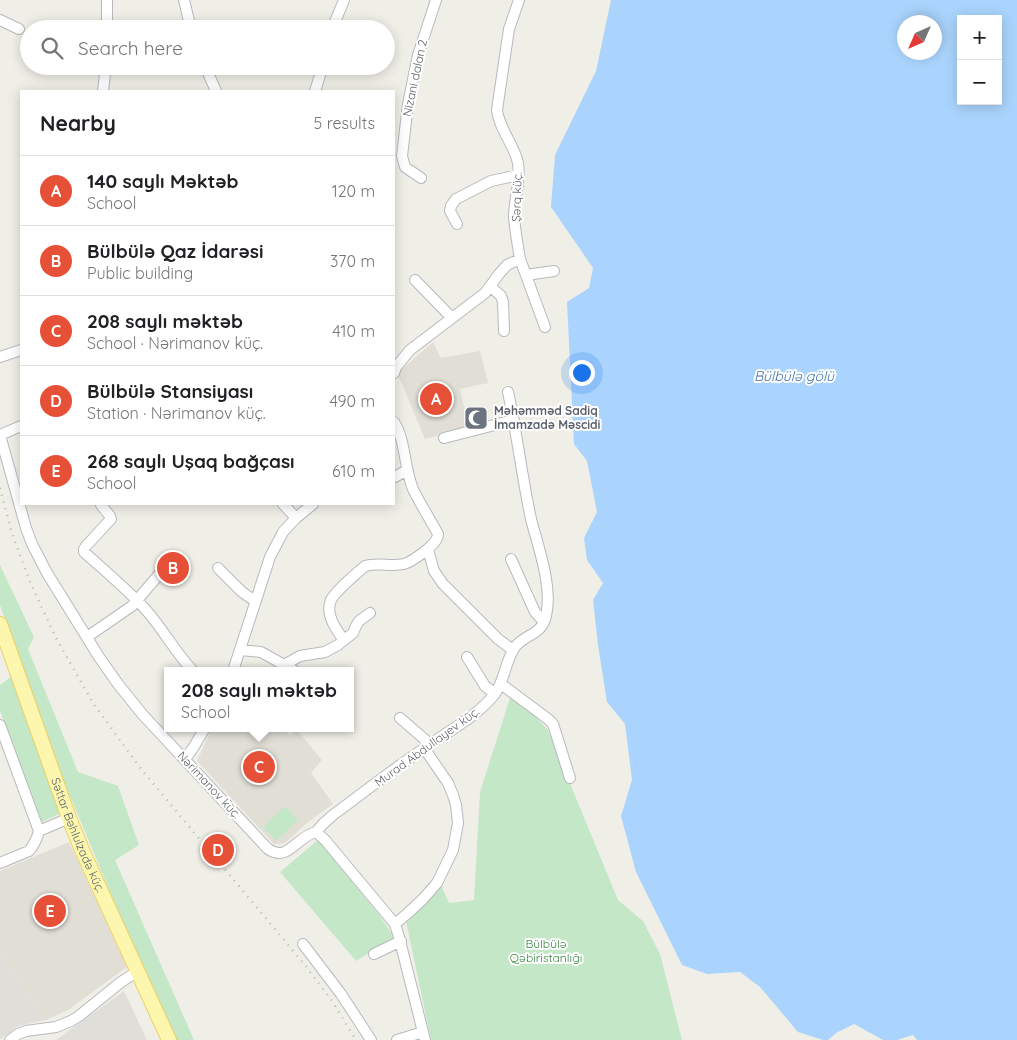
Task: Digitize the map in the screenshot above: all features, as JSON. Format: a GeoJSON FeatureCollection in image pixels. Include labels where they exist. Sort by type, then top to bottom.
{"type":"FeatureCollection","features":[{"type":"Feature","properties":{"kind":"main road","name":"Səttar Bəhlulzadə küç."},"geometry":{"type":"LineString","coordinates":[[0,624],[5,652],[69,818],[169,1040]]}},
{"type":"Feature","properties":{"kind":"street"},"geometry":{"type":"LineString","coordinates":[[107,0],[107,20]]}},
{"type":"Feature","properties":{"kind":"street"},"geometry":{"type":"LineString","coordinates":[[184,0],[188,20]]}},
{"type":"Feature","properties":{"kind":"street"},"geometry":{"type":"LineString","coordinates":[[336,20],[344,0]]}},
{"type":"Feature","properties":{"kind":"street","name":"Nizani dalan 2"},"geometry":{"type":"LineString","coordinates":[[421,178],[405,167],[402,156],[408,104],[418,55],[436,0]]}},
{"type":"Feature","properties":{"kind":"street","name":"Şərq küç."},"geometry":{"type":"LineString","coordinates":[[519,0],[509,29],[496,110],[498,119],[518,162],[514,216],[520,260],[545,327]]}},
{"type":"Feature","properties":{"kind":"street"},"geometry":{"type":"LineString","coordinates":[[0,20],[18,29]]}},
{"type":"Feature","properties":{"kind":"street"},"geometry":{"type":"LineString","coordinates":[[103,90],[105,75]]}},
{"type":"Feature","properties":{"kind":"street"},"geometry":{"type":"LineString","coordinates":[[209,75],[216,90]]}},
{"type":"Feature","properties":{"kind":"street"},"geometry":{"type":"LineString","coordinates":[[315,90],[320,75]]}},
{"type":"Feature","properties":{"kind":"street"},"geometry":{"type":"LineString","coordinates":[[457,224],[450,211],[456,199],[491,181],[518,175]]}},
{"type":"Feature","properties":{"kind":"street"},"geometry":{"type":"LineString","coordinates":[[395,370],[410,350],[485,293],[508,265],[520,260]]}},
{"type":"Feature","properties":{"kind":"street"},"geometry":{"type":"LineString","coordinates":[[526,275],[554,271]]}},
{"type":"Feature","properties":{"kind":"street"},"geometry":{"type":"LineString","coordinates":[[415,280],[452,318]]}},
{"type":"Feature","properties":{"kind":"street"},"geometry":{"type":"LineString","coordinates":[[490,286],[501,296],[503,302],[504,331]]}},
{"type":"Feature","properties":{"kind":"street"},"geometry":{"type":"LineString","coordinates":[[0,356],[20,350]]}},
{"type":"Feature","properties":{"kind":"street"},"geometry":{"type":"LineString","coordinates":[[508,392],[531,518],[544,570],[548,600],[544,622]]}},
{"type":"Feature","properties":{"kind":"street"},"geometry":{"type":"LineString","coordinates":[[444,438],[514,420]]}},
{"type":"Feature","properties":{"kind":"street"},"geometry":{"type":"LineString","coordinates":[[344,640],[336,630],[330,616],[330,602],[336,594],[365,566],[370,564],[407,564],[428,549],[438,538],[438,534],[413,489],[395,424]]}},
{"type":"Feature","properties":{"kind":"street"},"geometry":{"type":"LineString","coordinates":[[0,435],[20,426]]}},
{"type":"Feature","properties":{"kind":"street","name":"Nərimanov küç."},"geometry":{"type":"LineString","coordinates":[[0,435],[32,544],[52,582],[131,701],[268,849],[273,852],[285,852],[306,835],[316,832]]}},
{"type":"Feature","properties":{"kind":"street"},"geometry":{"type":"LineString","coordinates":[[395,476],[407,470]]}},
{"type":"Feature","properties":{"kind":"street"},"geometry":{"type":"LineString","coordinates":[[101,505],[111,519],[86,546],[84,552],[148,612],[189,667]]}},
{"type":"Feature","properties":{"kind":"street"},"geometry":{"type":"LineString","coordinates":[[283,505],[296,518]]}},
{"type":"Feature","properties":{"kind":"street"},"geometry":{"type":"LineString","coordinates":[[235,667],[270,557],[283,532],[312,505]]}},
{"type":"Feature","properties":{"kind":"street"},"geometry":{"type":"LineString","coordinates":[[428,549],[434,570],[443,584],[493,635],[513,650]]}},
{"type":"Feature","properties":{"kind":"street"},"geometry":{"type":"LineString","coordinates":[[511,559],[535,612],[544,622]]}},
{"type":"Feature","properties":{"kind":"street"},"geometry":{"type":"LineString","coordinates":[[218,568],[242,592],[256,601]]}},
{"type":"Feature","properties":{"kind":"street"},"geometry":{"type":"LineString","coordinates":[[87,637],[129,609],[162,570]]}},
{"type":"Feature","properties":{"kind":"street"},"geometry":{"type":"LineString","coordinates":[[284,665],[300,656],[325,652],[353,633],[359,621],[370,613]]}},
{"type":"Feature","properties":{"kind":"street","name":"Murad Abdullayev küç."},"geometry":{"type":"LineString","coordinates":[[316,832],[333,815],[483,707],[501,684],[517,644],[540,628],[544,622]]}},
{"type":"Feature","properties":{"kind":"street"},"geometry":{"type":"LineString","coordinates":[[241,650],[261,652],[288,667]]}},
{"type":"Feature","properties":{"kind":"street"},"geometry":{"type":"LineString","coordinates":[[467,657],[485,686],[494,694]]}},
{"type":"Feature","properties":{"kind":"street"},"geometry":{"type":"LineString","coordinates":[[501,684],[552,724],[570,778]]}},
{"type":"Feature","properties":{"kind":"street"},"geometry":{"type":"LineString","coordinates":[[395,924],[423,899],[437,883],[453,850],[458,814],[448,783],[427,746],[400,718]]}},
{"type":"Feature","properties":{"kind":"street"},"geometry":{"type":"LineString","coordinates":[[0,725],[39,831],[37,840],[29,851],[0,863]]}},
{"type":"Feature","properties":{"kind":"street"},"geometry":{"type":"LineString","coordinates":[[185,759],[203,732]]}},
{"type":"Feature","properties":{"kind":"street"},"geometry":{"type":"LineString","coordinates":[[39,831],[69,818]]}},
{"type":"Feature","properties":{"kind":"street"},"geometry":{"type":"LineString","coordinates":[[316,832],[325,840],[395,924],[401,941],[424,1036],[397,1040]]}},
{"type":"Feature","properties":{"kind":"street"},"geometry":{"type":"LineString","coordinates":[[374,954],[401,941]]}},
{"type":"Feature","properties":{"kind":"street"},"geometry":{"type":"LineString","coordinates":[[303,944],[341,994],[371,1040]]}},
{"type":"Feature","properties":{"kind":"street"},"geometry":{"type":"LineString","coordinates":[[10,1040],[26,1031],[56,1028],[71,1021],[80,1016],[121,982],[138,972]]}},
{"type":"Feature","properties":{"kind":"shaded area"},"geometry":{"type":"Polygon","coordinates":[[[433,342],[441,358],[480,351],[488,383],[460,389],[469,428],[425,439],[399,377],[402,369],[433,342]]]}},
{"type":"Feature","properties":{"kind":"shaded area"},"geometry":{"type":"Polygon","coordinates":[[[210,732],[286,732],[291,735],[294,732],[299,732],[322,760],[311,773],[333,804],[308,822],[285,843],[274,844],[197,761],[210,732]]]}},
{"type":"Feature","properties":{"kind":"shaded area"},"geometry":{"type":"Polygon","coordinates":[[[69,842],[127,967],[68,1010],[46,1020],[0,952],[0,871],[69,842]]]}},
{"type":"Feature","properties":{"kind":"shaded area"},"geometry":{"type":"Polygon","coordinates":[[[0,952],[46,1020],[18,1026],[0,1039],[0,952]]]}},
{"type":"Feature","properties":{"kind":"shaded area"},"geometry":{"type":"Polygon","coordinates":[[[124,991],[147,1040],[56,1040],[124,991]]]}},
{"type":"Feature","properties":{"kind":"green space"},"geometry":{"type":"Polygon","coordinates":[[[0,565],[34,637],[28,649],[78,772],[118,786],[139,845],[115,860],[194,1040],[175,1040],[136,954],[52,753],[0,605],[0,565]]]}},
{"type":"Feature","properties":{"kind":"green space"},"geometry":{"type":"Polygon","coordinates":[[[11,677],[61,813],[42,822],[0,711],[0,685],[11,677]]]}},
{"type":"Feature","properties":{"kind":"green space","name":"Bülbülə Qəbiristanlığı"},"geometry":{"type":"Polygon","coordinates":[[[510,698],[528,709],[548,730],[618,900],[643,921],[660,954],[682,1040],[431,1040],[406,921],[441,885],[449,903],[474,900],[480,792],[510,698]]]}},
{"type":"Feature","properties":{"kind":"green space"},"geometry":{"type":"Polygon","coordinates":[[[285,806],[298,820],[276,841],[263,827],[285,806]]]}},
{"type":"Feature","properties":{"kind":"green space"},"geometry":{"type":"Polygon","coordinates":[[[318,840],[380,916],[394,937],[356,961],[280,872],[318,840]]]}},
{"type":"Feature","properties":{"kind":"water","name":"Bülbülə gölü"},"geometry":{"type":"Polygon","coordinates":[[[611,0],[1017,0],[1017,1040],[917,1040],[913,1035],[897,1040],[883,1040],[854,1024],[836,1033],[828,1040],[823,1040],[798,1032],[760,987],[740,972],[707,974],[682,965],[636,872],[621,816],[632,780],[625,724],[607,702],[593,600],[603,583],[587,560],[584,538],[597,512],[587,461],[574,444],[567,302],[589,288],[593,268],[551,207],[555,155],[596,71],[611,0]]]}},
{"type":"Feature","properties":{"kind":"railway"},"geometry":{"type":"LineString","coordinates":[[0,488],[12,534],[30,582],[56,638],[93,703],[141,769],[304,964],[332,1001],[356,1040]]}},
{"type":"Feature","properties":{"kind":"place","name":"140 saylı Məktəb"},"geometry":{"type":"Point","coordinates":[436,399]}},
{"type":"Feature","properties":{"kind":"place","name":"Məhəmməd Sadiq İmamzadə Məscidi"},"geometry":{"type":"Point","coordinates":[476,418]}},
{"type":"Feature","properties":{"kind":"place","name":"Bülbülə Qaz İdarəsi"},"geometry":{"type":"Point","coordinates":[173,568]}},
{"type":"Feature","properties":{"kind":"place","name":"208 saylı məktəb"},"geometry":{"type":"Point","coordinates":[259,767]}},
{"type":"Feature","properties":{"kind":"place","name":"Bülbülə Stansiyası"},"geometry":{"type":"Point","coordinates":[218,850]}},
{"type":"Feature","properties":{"kind":"place","name":"268 saylı Uşaq bağçası"},"geometry":{"type":"Point","coordinates":[50,911]}}]}
